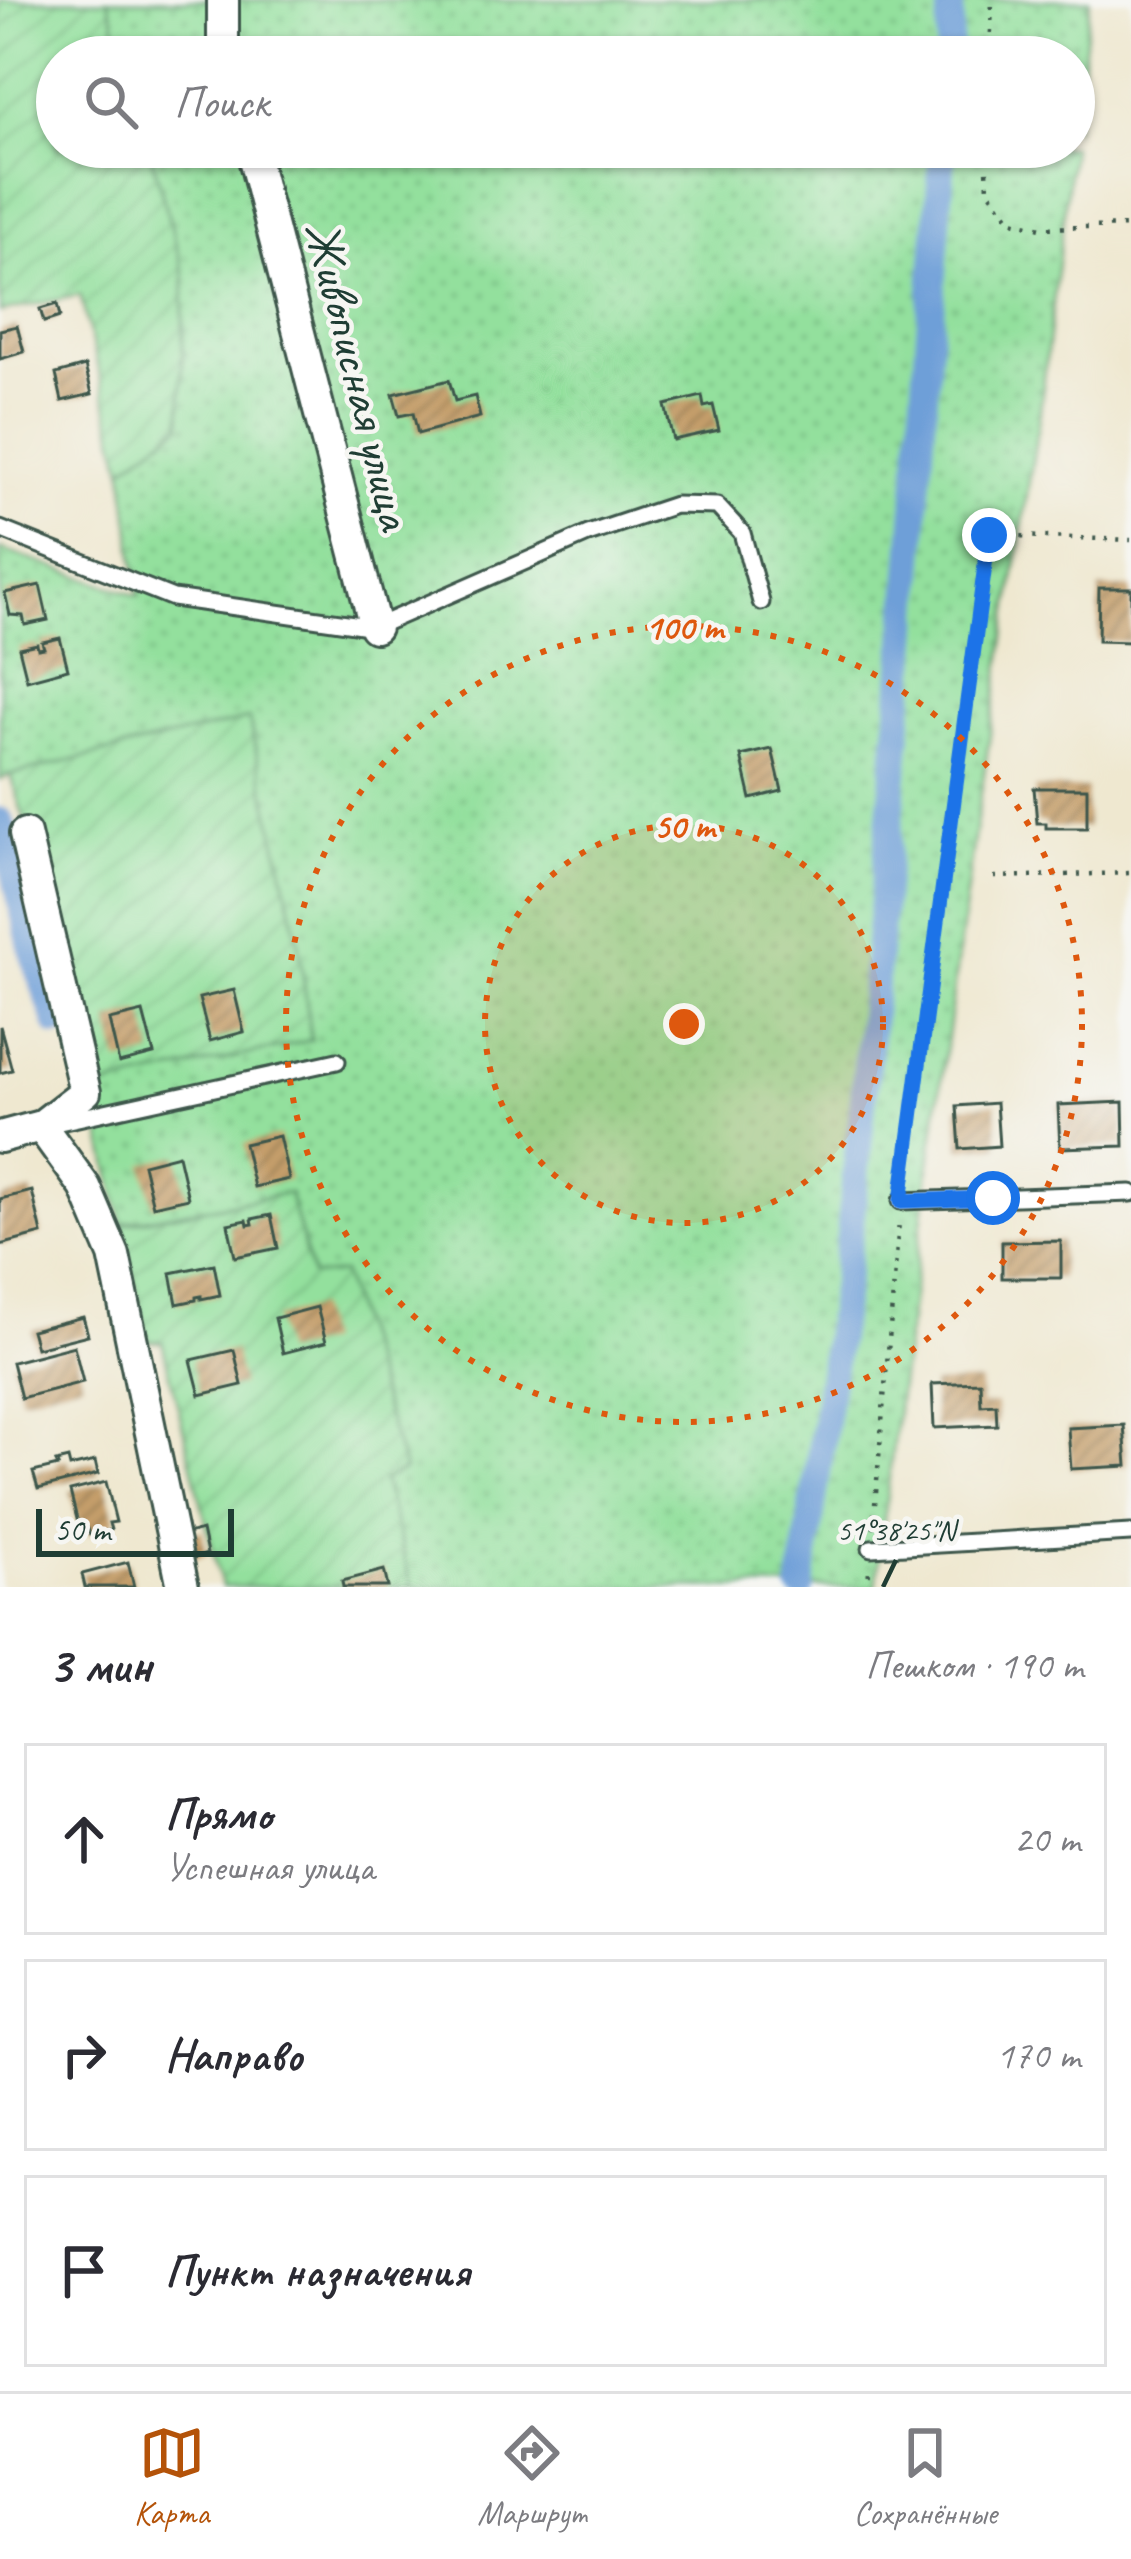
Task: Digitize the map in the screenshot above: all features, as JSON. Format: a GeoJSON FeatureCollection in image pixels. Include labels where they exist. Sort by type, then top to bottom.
{"type":"FeatureCollection","features":[{"type":"Feature","properties":{"kind":"street"},"geometry":{"type":"LineString","coordinates":[[223,0],[223,36]]}},
{"type":"Feature","properties":{"kind":"street","name":"Живописная улица"},"geometry":{"type":"LineString","coordinates":[[255,168],[375,628]]}},
{"type":"Feature","properties":{"kind":"street"},"geometry":{"type":"LineString","coordinates":[[0,1137],[41,1126],[85,1092],[26,834]]}},
{"type":"Feature","properties":{"kind":"street"},"geometry":{"type":"LineString","coordinates":[[41,1126],[85,1186],[114,1255],[183,1587]]}},
{"type":"Feature","properties":{"kind":"lane"},"geometry":{"type":"LineString","coordinates":[[0,530],[173,598],[375,628],[588,534],[675,506],[717,506],[742,532],[761,602]]}},
{"type":"Feature","properties":{"kind":"lane"},"geometry":{"type":"LineString","coordinates":[[41,1126],[337,1061]]}},
{"type":"Feature","properties":{"kind":"lane"},"geometry":{"type":"LineString","coordinates":[[901,1201],[1131,1192]]}},
{"type":"Feature","properties":{"kind":"lane"},"geometry":{"type":"LineString","coordinates":[[871,1548],[1131,1533]]}},
{"type":"Feature","properties":{"kind":"path"},"geometry":{"type":"LineString","coordinates":[[991,36],[992,0]]}},
{"type":"Feature","properties":{"kind":"path"},"geometry":{"type":"LineString","coordinates":[[987,168],[988,190],[1012,221],[1040,228],[1131,226]]}},
{"type":"Feature","properties":{"kind":"path"},"geometry":{"type":"LineString","coordinates":[[868,1587],[901,1201],[989,535],[1131,540]]}},
{"type":"Feature","properties":{"kind":"path"},"geometry":{"type":"LineString","coordinates":[[994,877],[1131,873]]}},
{"type":"Feature","properties":{"kind":"green space"},"geometry":{"type":"Polygon","coordinates":[[[0,0],[108,0],[118,36],[36,36],[36,168],[155,168],[184,274],[181,425],[123,468],[80,295],[0,312],[0,0]]]}},
{"type":"Feature","properties":{"kind":"green space"},"geometry":{"type":"Polygon","coordinates":[[[108,0],[1090,0],[1086,36],[118,36],[108,0]]]}},
{"type":"Feature","properties":{"kind":"green space"},"geometry":{"type":"Polygon","coordinates":[[[155,168],[1069,168],[1040,411],[973,845],[876,1587],[412,1587],[382,1481],[403,1469],[312,1276],[289,1193],[122,1223],[91,1090],[311,1039],[249,719],[0,780],[0,549],[139,596],[123,468],[181,425],[184,274],[155,168]]]}},
{"type":"Feature","properties":{"kind":"green space"},"geometry":{"type":"Polygon","coordinates":[[[249,719],[299,943],[311,1040],[91,1090],[43,876],[10,775],[249,719]]]}},
{"type":"Feature","properties":{"kind":"green space"},"geometry":{"type":"Polygon","coordinates":[[[289,1193],[312,1276],[342,1273],[404,1470],[383,1481],[412,1587],[222,1587],[162,1342],[148,1341],[122,1224],[289,1193]]]}},
{"type":"Feature","properties":{"kind":"building"},"geometry":{"type":"Polygon","coordinates":[[[57,304],[60,317],[44,322],[40,309],[57,304]]]}},
{"type":"Feature","properties":{"kind":"building"},"geometry":{"type":"Polygon","coordinates":[[[17,326],[24,352],[0,359],[0,330],[17,326]]]}},
{"type":"Feature","properties":{"kind":"building"},"geometry":{"type":"Polygon","coordinates":[[[85,366],[92,394],[62,401],[56,374],[85,366]]]}},
{"type":"Feature","properties":{"kind":"building"},"geometry":{"type":"Polygon","coordinates":[[[449,380],[455,401],[475,396],[480,417],[418,434],[413,413],[399,416],[393,394],[449,380]]]}},
{"type":"Feature","properties":{"kind":"building"},"geometry":{"type":"Polygon","coordinates":[[[702,396],[704,407],[713,405],[719,430],[673,440],[665,405],[702,396]]]}},
{"type":"Feature","properties":{"kind":"building"},"geometry":{"type":"Polygon","coordinates":[[[40,585],[48,620],[25,625],[23,616],[10,615],[5,593],[40,585]]]}},
{"type":"Feature","properties":{"kind":"building"},"geometry":{"type":"Polygon","coordinates":[[[1099,588],[1131,588],[1131,642],[1098,641],[1099,588]]]}},
{"type":"Feature","properties":{"kind":"building"},"geometry":{"type":"Polygon","coordinates":[[[60,638],[68,669],[27,680],[19,648],[37,644],[38,649],[44,648],[42,642],[60,638]]]}},
{"type":"Feature","properties":{"kind":"building"},"geometry":{"type":"Polygon","coordinates":[[[772,749],[782,791],[751,799],[741,756],[772,749]]]}},
{"type":"Feature","properties":{"kind":"building"},"geometry":{"type":"Polygon","coordinates":[[[1034,788],[1087,788],[1087,828],[1046,828],[1046,823],[1037,823],[1034,788]]]}},
{"type":"Feature","properties":{"kind":"building"},"geometry":{"type":"Polygon","coordinates":[[[234,990],[244,1032],[210,1041],[199,998],[234,990]]]}},
{"type":"Feature","properties":{"kind":"building"},"geometry":{"type":"Polygon","coordinates":[[[143,1012],[154,1054],[119,1063],[109,1020],[143,1012]]]}},
{"type":"Feature","properties":{"kind":"building"},"geometry":{"type":"Polygon","coordinates":[[[0,1026],[12,1070],[0,1073],[0,1026]]]}},
{"type":"Feature","properties":{"kind":"building"},"geometry":{"type":"Polygon","coordinates":[[[1123,1102],[1124,1146],[1060,1148],[1058,1105],[1123,1102]]]}},
{"type":"Feature","properties":{"kind":"building"},"geometry":{"type":"Polygon","coordinates":[[[996,1103],[999,1146],[960,1149],[957,1106],[996,1103]]]}},
{"type":"Feature","properties":{"kind":"building"},"geometry":{"type":"Polygon","coordinates":[[[279,1136],[289,1179],[254,1187],[244,1144],[279,1136]]]}},
{"type":"Feature","properties":{"kind":"building"},"geometry":{"type":"Polygon","coordinates":[[[178,1155],[188,1198],[153,1206],[143,1164],[178,1155]]]}},
{"type":"Feature","properties":{"kind":"building"},"geometry":{"type":"Polygon","coordinates":[[[32,1191],[42,1234],[0,1245],[0,1199],[32,1191]]]}},
{"type":"Feature","properties":{"kind":"building"},"geometry":{"type":"Polygon","coordinates":[[[271,1215],[278,1248],[235,1257],[228,1224],[247,1220],[248,1225],[253,1224],[252,1219],[271,1215]]]}},
{"type":"Feature","properties":{"kind":"building"},"geometry":{"type":"Polygon","coordinates":[[[1061,1241],[1061,1278],[1002,1278],[1002,1242],[1061,1241]]]}},
{"type":"Feature","properties":{"kind":"building"},"geometry":{"type":"Polygon","coordinates":[[[214,1264],[220,1295],[177,1304],[171,1273],[214,1264]]]}},
{"type":"Feature","properties":{"kind":"building"},"geometry":{"type":"Polygon","coordinates":[[[317,1307],[326,1342],[283,1353],[275,1318],[317,1307]]]}},
{"type":"Feature","properties":{"kind":"building"},"geometry":{"type":"Polygon","coordinates":[[[83,1317],[88,1335],[36,1348],[31,1330],[83,1317]]]}},
{"type":"Feature","properties":{"kind":"building"},"geometry":{"type":"Polygon","coordinates":[[[74,1346],[83,1382],[21,1398],[12,1362],[74,1346]]]}},
{"type":"Feature","properties":{"kind":"building"},"geometry":{"type":"Polygon","coordinates":[[[234,1350],[242,1385],[200,1395],[191,1360],[234,1350]]]}},
{"type":"Feature","properties":{"kind":"building"},"geometry":{"type":"Polygon","coordinates":[[[980,1382],[981,1405],[996,1404],[997,1425],[934,1428],[932,1384],[980,1382]]]}},
{"type":"Feature","properties":{"kind":"building"},"geometry":{"type":"Polygon","coordinates":[[[1124,1425],[1127,1466],[1071,1469],[1068,1428],[1124,1425]]]}},
{"type":"Feature","properties":{"kind":"building"},"geometry":{"type":"Polygon","coordinates":[[[68,1459],[70,1467],[95,1461],[98,1474],[38,1489],[33,1472],[68,1459]]]}},
{"type":"Feature","properties":{"kind":"building"},"geometry":{"type":"Polygon","coordinates":[[[106,1482],[116,1522],[109,1523],[111,1530],[90,1535],[88,1529],[80,1531],[70,1491],[106,1482]]]}},
{"type":"Feature","properties":{"kind":"building"},"geometry":{"type":"Polygon","coordinates":[[[202,1530],[207,1554],[194,1558],[187,1534],[202,1530]]]}},
{"type":"Feature","properties":{"kind":"building"},"geometry":{"type":"Polygon","coordinates":[[[128,1562],[134,1587],[85,1587],[82,1574],[128,1562]]]}},
{"type":"Feature","properties":{"kind":"building"},"geometry":{"type":"Polygon","coordinates":[[[384,1570],[388,1587],[343,1587],[342,1581],[384,1570]]]}},
{"type":"Feature","properties":{"kind":"waterway"},"geometry":{"type":"LineString","coordinates":[[950,36],[951,0]]}},
{"type":"Feature","properties":{"kind":"waterway"},"geometry":{"type":"LineString","coordinates":[[801,1587],[845,1279],[870,1032],[904,674],[941,168]]}},
{"type":"Feature","properties":{"kind":"waterway"},"geometry":{"type":"LineString","coordinates":[[0,821],[33,954],[57,1023]]}},
{"type":"Feature","properties":{"kind":"route"},"geometry":{"type":"LineString","coordinates":[[989,535],[901,1201],[993,1198]]}}]}
